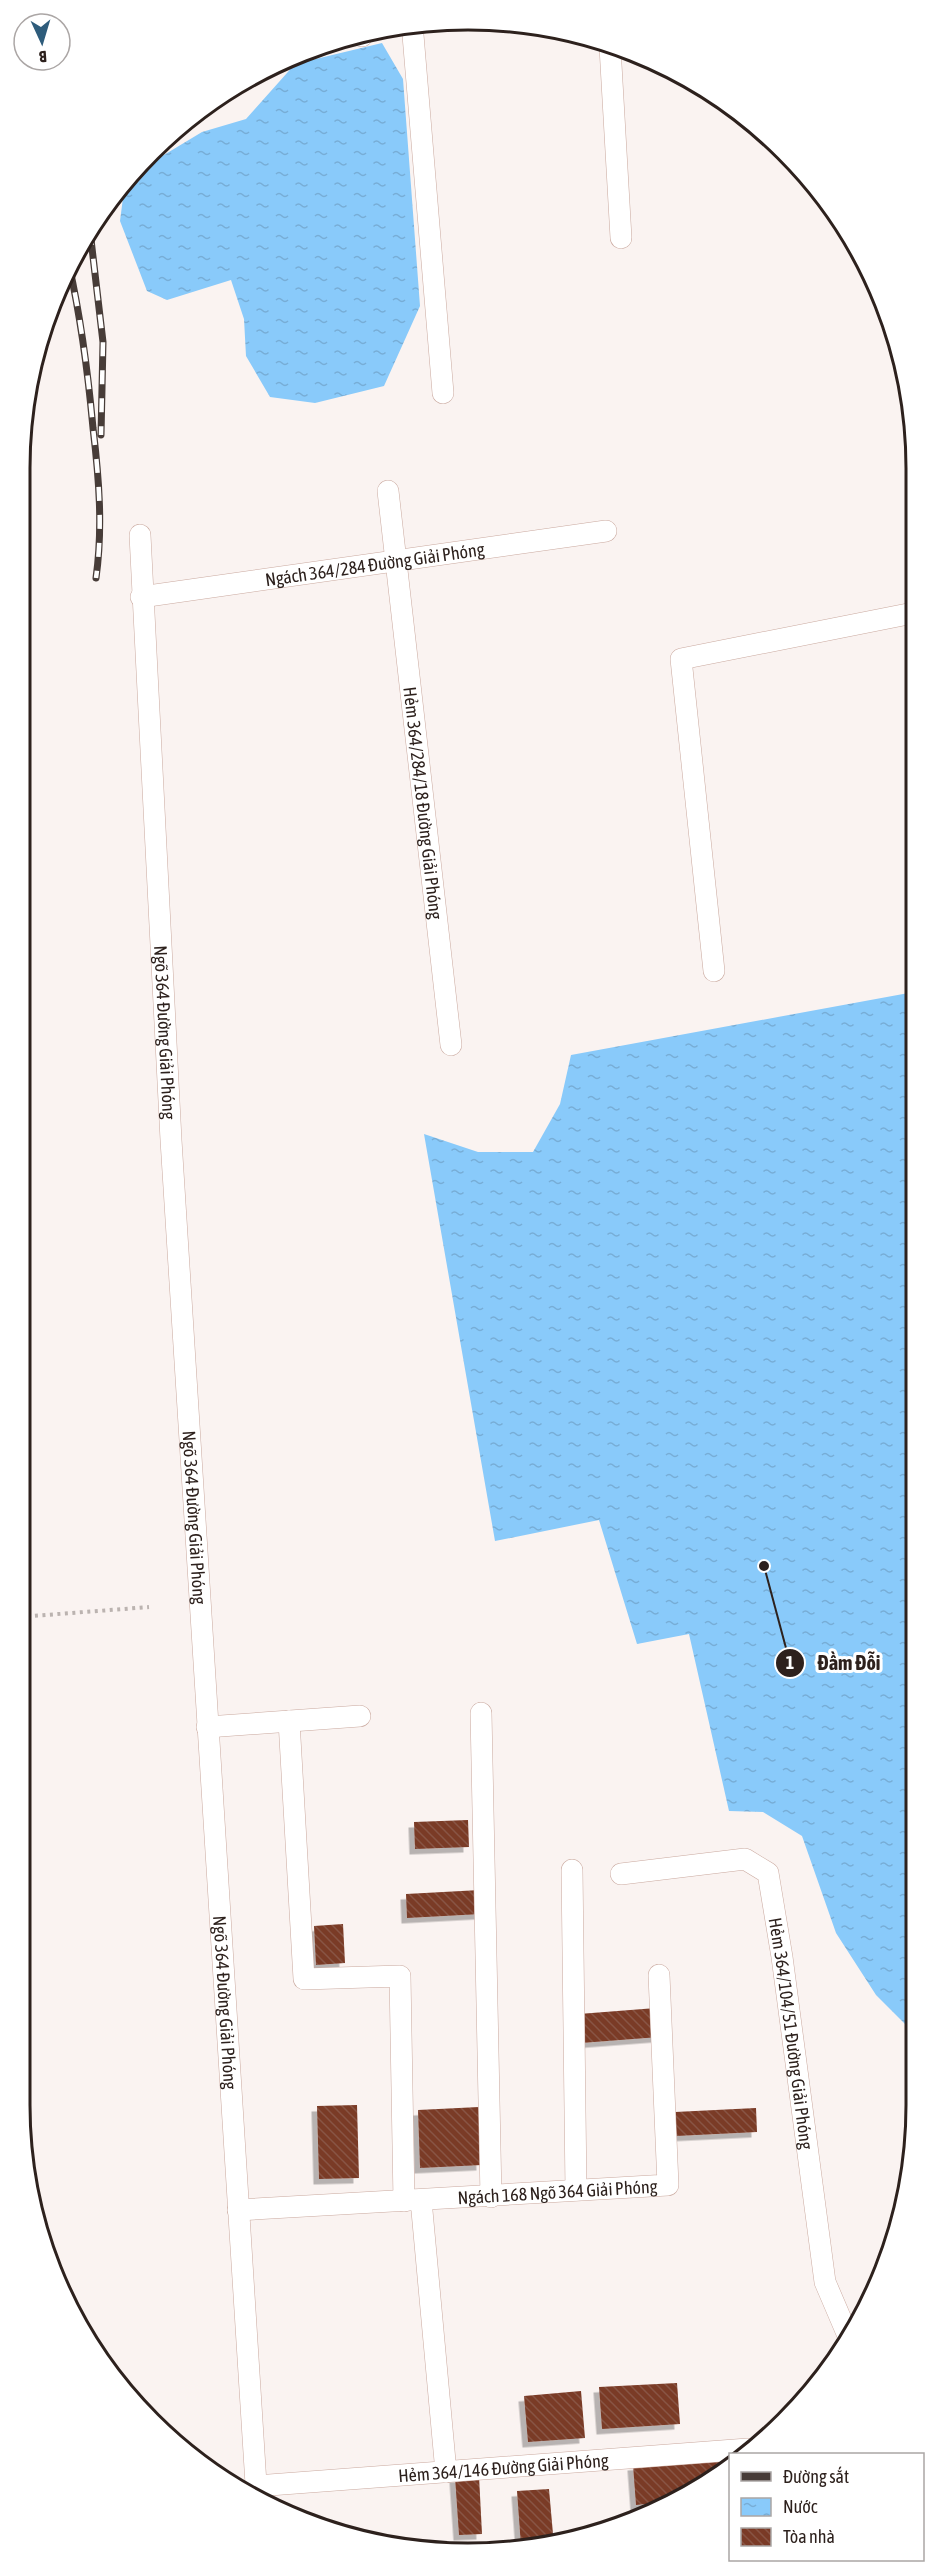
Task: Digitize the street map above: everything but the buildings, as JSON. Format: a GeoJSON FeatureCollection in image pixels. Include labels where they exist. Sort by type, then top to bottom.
{"type":"FeatureCollection","features":[{"type":"Feature","properties":{"kind":"lane"},"geometry":{"type":"LineString","coordinates":[[413,34],[443,393]]}},
{"type":"Feature","properties":{"kind":"lane"},"geometry":{"type":"LineString","coordinates":[[610,54],[621,238]]}},
{"type":"Feature","properties":{"kind":"lane","name":"Hẻm 364/284/18 Đường Giải Phóng"},"geometry":{"type":"LineString","coordinates":[[388,490],[451,1045]]}},
{"type":"Feature","properties":{"kind":"lane","name":"Ngách 364/284 Đường Giải Phóng"},"geometry":{"type":"LineString","coordinates":[[141,597],[606,531]]}},
{"type":"Feature","properties":{"kind":"lane","name":"Ngõ 364 Đường Giải Phóng"},"geometry":{"type":"LineString","coordinates":[[140,535],[141,597],[171,1140],[257,2488]]}},
{"type":"Feature","properties":{"kind":"lane"},"geometry":{"type":"LineString","coordinates":[[714,971],[681,659],[906,614]]}},
{"type":"Feature","properties":{"kind":"lane"},"geometry":{"type":"LineString","coordinates":[[481,1713],[491,2196]]}},
{"type":"Feature","properties":{"kind":"lane"},"geometry":{"type":"LineString","coordinates":[[207,1727],[360,1716]]}},
{"type":"Feature","properties":{"kind":"lane"},"geometry":{"type":"LineString","coordinates":[[289,1720],[304,1979],[400,1976],[413,2200],[446,2472]]}},
{"type":"Feature","properties":{"kind":"lane","name":"Hẻm 364/104/51 Đường Giải Phóng"},"geometry":{"type":"LineString","coordinates":[[621,1874],[745,1859],[768,1873],[782,1957],[825,2282],[845,2328]]}},
{"type":"Feature","properties":{"kind":"lane"},"geometry":{"type":"LineString","coordinates":[[572,1870],[576,2190]]}},
{"type":"Feature","properties":{"kind":"lane","name":"Ngách 168 Ngõ 364 Giải Phóng"},"geometry":{"type":"LineString","coordinates":[[238,2210],[668,2185],[659,1976]]}},
{"type":"Feature","properties":{"kind":"lane","name":"Hẻm 364/146 Đường Giải Phóng"},"geometry":{"type":"LineString","coordinates":[[264,2492],[446,2472],[738,2450]]}},
{"type":"Feature","properties":{"kind":"path"},"geometry":{"type":"LineString","coordinates":[[30,1616],[149,1607]]}},
{"type":"Feature","properties":{"kind":"water"},"geometry":{"type":"Polygon","coordinates":[[[382,43],[403,79],[420,306],[384,386],[315,403],[270,397],[246,356],[244,319],[231,280],[167,300],[147,291],[120,221],[123,199],[157,159],[202,132],[246,119],[293,66],[382,43]]]}},
{"type":"Feature","properties":{"kind":"water"},"geometry":{"type":"Polygon","coordinates":[[[906,993],[906,2025],[876,1995],[836,1933],[802,1836],[763,1812],[729,1811],[689,1634],[637,1644],[599,1520],[495,1541],[424,1134],[478,1152],[533,1152],[560,1104],[571,1055],[906,993]]]}},
{"type":"Feature","properties":{"kind":"railway"},"geometry":{"type":"LineString","coordinates":[[92,245],[103,342],[101,435]]}},
{"type":"Feature","properties":{"kind":"railway"},"geometry":{"type":"LineString","coordinates":[[72,280],[84,346],[97,466],[100,522],[96,578]]}},
{"type":"Feature","properties":{"kind":"place","name":"Đầm Đỗi"},"geometry":{"type":"Point","coordinates":[764,1566]}}]}
